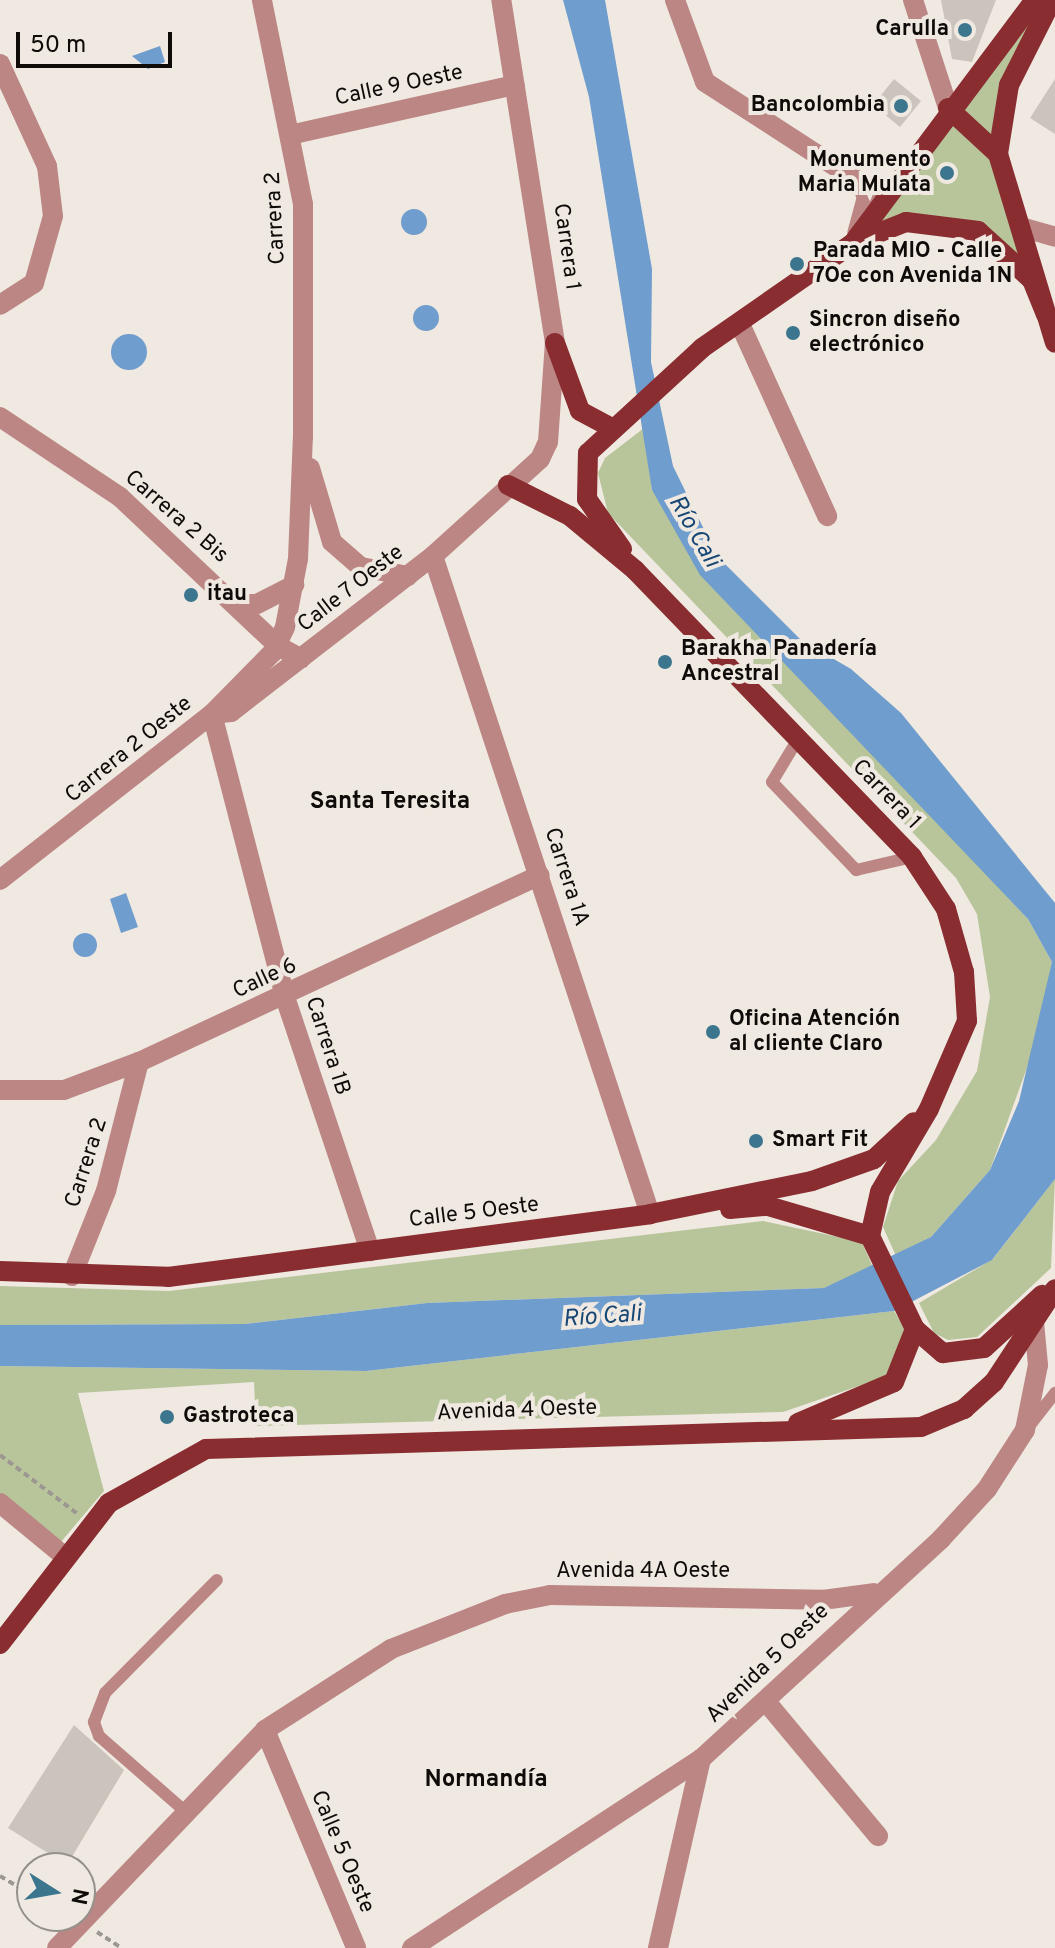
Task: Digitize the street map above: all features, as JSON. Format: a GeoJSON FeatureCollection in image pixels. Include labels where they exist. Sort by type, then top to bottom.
{"type":"FeatureCollection","features":[{"type":"Feature","properties":{"kind":"main road"},"geometry":{"type":"LineString","coordinates":[[853,243],[948,108],[988,72],[1035,0]]}},
{"type":"Feature","properties":{"kind":"main road"},"geometry":{"type":"LineString","coordinates":[[1052,0],[1009,85],[998,154],[1050,309],[1055,343]]}},
{"type":"Feature","properties":{"kind":"main road"},"geometry":{"type":"LineString","coordinates":[[948,108],[998,154]]}},
{"type":"Feature","properties":{"kind":"main road"},"geometry":{"type":"LineString","coordinates":[[635,570],[583,485],[588,453],[615,422],[702,348],[853,243],[906,222],[943,221],[978,231],[1032,280],[1050,309]]}},
{"type":"Feature","properties":{"kind":"main road"},"geometry":{"type":"LineString","coordinates":[[555,343],[580,411],[615,422]]}},
{"type":"Feature","properties":{"kind":"main road"},"geometry":{"type":"LineString","coordinates":[[508,485],[570,516],[635,570]]}},
{"type":"Feature","properties":{"kind":"main road","name":"Carrera 1"},"geometry":{"type":"LineString","coordinates":[[635,570],[912,857],[946,909],[966,1008],[954,1060],[880,1192],[875,1243]]}},
{"type":"Feature","properties":{"kind":"main road","name":"Calle 5 Oeste"},"geometry":{"type":"LineString","coordinates":[[0,1271],[72,1276],[168,1277],[650,1214],[812,1181],[874,1159],[929,1109]]}},
{"type":"Feature","properties":{"kind":"main road"},"geometry":{"type":"LineString","coordinates":[[650,1214],[768,1206],[875,1243],[913,1323],[943,1353],[970,1355],[1055,1286]]}},
{"type":"Feature","properties":{"kind":"main road","name":"Avenida 4 Oeste"},"geometry":{"type":"LineString","coordinates":[[0,1644],[64,1556],[131,1486],[206,1449],[787,1427],[921,1427],[964,1409],[994,1382],[1055,1286]]}},
{"type":"Feature","properties":{"kind":"main road"},"geometry":{"type":"LineString","coordinates":[[787,1427],[894,1382],[906,1368],[913,1323]]}},
{"type":"Feature","properties":{"kind":"street","name":"Carrera 2"},"geometry":{"type":"LineString","coordinates":[[262,0],[294,134],[303,204],[303,437],[294,585],[278,646]]}},
{"type":"Feature","properties":{"kind":"street","name":"Carrera 1"},"geometry":{"type":"LineString","coordinates":[[501,0],[555,343],[548,442],[540,459],[508,485]]}},
{"type":"Feature","properties":{"kind":"street"},"geometry":{"type":"LineString","coordinates":[[675,0],[705,82],[861,183],[865,214],[853,243]]}},
{"type":"Feature","properties":{"kind":"street"},"geometry":{"type":"LineString","coordinates":[[913,0],[948,108]]}},
{"type":"Feature","properties":{"kind":"street"},"geometry":{"type":"LineString","coordinates":[[0,64],[47,166],[53,216],[34,283],[0,305]]}},
{"type":"Feature","properties":{"kind":"street","name":"Calle 9 Oeste"},"geometry":{"type":"LineString","coordinates":[[294,134],[515,85]]}},
{"type":"Feature","properties":{"kind":"street"},"geometry":{"type":"LineString","coordinates":[[1021,227],[1055,237]]}},
{"type":"Feature","properties":{"kind":"street"},"geometry":{"type":"LineString","coordinates":[[740,324],[827,516]]}},
{"type":"Feature","properties":{"kind":"street","name":"Carrera 2 Bis"},"geometry":{"type":"LineString","coordinates":[[0,417],[120,497],[238,604],[278,646],[301,659]]}},
{"type":"Feature","properties":{"kind":"street","name":"Carrera 2"},"geometry":{"type":"LineString","coordinates":[[303,437],[332,542],[361,567],[408,576]]}},
{"type":"Feature","properties":{"kind":"street","name":"Calle 7 Oeste"},"geometry":{"type":"LineString","coordinates":[[212,714],[231,712],[301,659],[433,556],[508,485]]}},
{"type":"Feature","properties":{"kind":"street","name":"Carrera 1A"},"geometry":{"type":"LineString","coordinates":[[433,556],[650,1214]]}},
{"type":"Feature","properties":{"kind":"street"},"geometry":{"type":"LineString","coordinates":[[238,604],[257,604],[294,585]]}},
{"type":"Feature","properties":{"kind":"street","name":"Carrera 2 Oeste"},"geometry":{"type":"LineString","coordinates":[[0,880],[212,714],[278,646]]}},
{"type":"Feature","properties":{"kind":"street","name":"Carrera 1B"},"geometry":{"type":"LineString","coordinates":[[212,714],[285,997],[370,1251]]}},
{"type":"Feature","properties":{"kind":"street","name":"Calle 6"},"geometry":{"type":"LineString","coordinates":[[0,1090],[64,1090],[139,1062],[285,997],[540,875]]}},
{"type":"Feature","properties":{"kind":"street","name":"Carrera 2"},"geometry":{"type":"LineString","coordinates":[[72,1276],[106,1191],[139,1062]]}},
{"type":"Feature","properties":{"kind":"street","name":"Avenida 5 Oeste"},"geometry":{"type":"LineString","coordinates":[[412,1948],[701,1759],[768,1704],[874,1593],[968,1509],[1025,1430],[1038,1365],[1034,1322]]}},
{"type":"Feature","properties":{"kind":"street"},"geometry":{"type":"LineString","coordinates":[[0,1503],[64,1556]]}},
{"type":"Feature","properties":{"kind":"street","name":"Avenida 4A Oeste"},"geometry":{"type":"LineString","coordinates":[[57,1948],[265,1730],[391,1649],[505,1604],[594,1593],[823,1600],[874,1593]]}},
{"type":"Feature","properties":{"kind":"street"},"geometry":{"type":"LineString","coordinates":[[768,1704],[878,1836]]}},
{"type":"Feature","properties":{"kind":"street","name":"Calle 5 Oeste"},"geometry":{"type":"LineString","coordinates":[[265,1730],[356,1948]]}},
{"type":"Feature","properties":{"kind":"street"},"geometry":{"type":"LineString","coordinates":[[658,1948],[701,1759]]}},
{"type":"Feature","properties":{"kind":"lane"},"geometry":{"type":"LineString","coordinates":[[798,739],[772,782],[856,870],[912,857]]}},
{"type":"Feature","properties":{"kind":"lane"},"geometry":{"type":"LineString","coordinates":[[1025,1430],[1055,1393]]}},
{"type":"Feature","properties":{"kind":"lane"},"geometry":{"type":"LineString","coordinates":[[187,1813],[99,1736],[94,1722],[105,1693],[217,1580]]}},
{"type":"Feature","properties":{"kind":"path"},"geometry":{"type":"LineString","coordinates":[[0,1455],[80,1516]]}},
{"type":"Feature","properties":{"kind":"green space"},"geometry":{"type":"Polygon","coordinates":[[[1035,0],[1052,0],[1009,85],[998,153],[1032,280],[978,231],[881,230],[877,214],[1035,0]]]}},
{"type":"Feature","properties":{"kind":"green space"},"geometry":{"type":"Polygon","coordinates":[[[644,428],[652,490],[874,755],[1028,919],[1052,962],[1041,1029],[990,1170],[931,1237],[896,1256],[883,1227],[898,1181],[936,1140],[977,1071],[990,997],[977,914],[956,878],[608,513],[598,473],[605,458],[644,428]]]}},
{"type":"Feature","properties":{"kind":"green space"},"geometry":{"type":"Polygon","coordinates":[[[1055,1179],[1051,1268],[977,1337],[948,1340],[934,1333],[919,1303],[993,1259],[1055,1179]]]}},
{"type":"Feature","properties":{"kind":"green space"},"geometry":{"type":"Polygon","coordinates":[[[763,1221],[862,1242],[873,1268],[824,1288],[427,1303],[245,1324],[0,1325],[0,1286],[169,1291],[763,1221]]]}},
{"type":"Feature","properties":{"kind":"green space"},"geometry":{"type":"Polygon","coordinates":[[[894,1311],[905,1329],[888,1376],[783,1412],[256,1426],[254,1382],[78,1393],[104,1491],[55,1549],[0,1503],[0,1366],[366,1371],[894,1311]]]}},
{"type":"Feature","properties":{"kind":"water","name":"Río Cali"},"geometry":{"type":"Polygon","coordinates":[[[563,0],[605,0],[652,269],[651,362],[673,466],[717,556],[801,640],[851,669],[901,713],[1055,903],[1055,1179],[992,1260],[894,1311],[366,1371],[0,1366],[0,1325],[245,1324],[427,1303],[824,1288],[931,1237],[990,1170],[1019,1101],[1052,962],[1028,919],[700,575],[652,490],[589,97],[563,0]]]}},
{"type":"Feature","properties":{"kind":"water"},"geometry":{"type":"Polygon","coordinates":[[[160,46],[165,62],[148,69],[132,56],[160,46]]]}},
{"type":"Feature","properties":{"kind":"water"},"geometry":{"type":"Polygon","coordinates":[[[414,209],[423,213],[427,222],[423,231],[414,235],[405,231],[401,222],[405,213],[414,209]]]}},
{"type":"Feature","properties":{"kind":"water"},"geometry":{"type":"Polygon","coordinates":[[[426,305],[435,309],[439,318],[435,327],[426,331],[417,327],[413,318],[417,309],[426,305]]]}},
{"type":"Feature","properties":{"kind":"water"},"geometry":{"type":"Polygon","coordinates":[[[129,334],[142,339],[147,352],[142,365],[129,370],[116,365],[111,352],[116,339],[129,334]]]}},
{"type":"Feature","properties":{"kind":"water"},"geometry":{"type":"Polygon","coordinates":[[[126,893],[138,927],[121,933],[110,899],[126,893]]]}},
{"type":"Feature","properties":{"kind":"water"},"geometry":{"type":"Polygon","coordinates":[[[85,933],[93,937],[97,945],[93,953],[85,957],[77,953],[73,945],[77,937],[85,933]]]}},
{"type":"Feature","properties":{"kind":"building","name":"Carulla"},"geometry":{"type":"Polygon","coordinates":[[[941,0],[996,0],[972,62],[952,59],[941,0]]]}},
{"type":"Feature","properties":{"kind":"building"},"geometry":{"type":"Polygon","coordinates":[[[894,79],[921,101],[900,127],[873,105],[894,79]]]}},
{"type":"Feature","properties":{"kind":"building"},"geometry":{"type":"Polygon","coordinates":[[[1055,79],[1055,134],[1030,118],[1055,79]]]}},
{"type":"Feature","properties":{"kind":"building"},"geometry":{"type":"Polygon","coordinates":[[[74,1725],[124,1770],[75,1852],[46,1852],[8,1828],[74,1725]]]}},
{"type":"Feature","properties":{"kind":"place","name":"Carulla"},"geometry":{"type":"Point","coordinates":[965,30]}},
{"type":"Feature","properties":{"kind":"place","name":"Bancolombia"},"geometry":{"type":"Point","coordinates":[901,106]}},
{"type":"Feature","properties":{"kind":"place","name":"Monumento Maria Mulata"},"geometry":{"type":"Point","coordinates":[947,173]}},
{"type":"Feature","properties":{"kind":"place","name":"Parada MIO - Calle 7Oe con Avenida 1N"},"geometry":{"type":"Point","coordinates":[797,264]}},
{"type":"Feature","properties":{"kind":"place","name":"Sincron diseño electrónico"},"geometry":{"type":"Point","coordinates":[793,333]}},
{"type":"Feature","properties":{"kind":"place","name":"itau"},"geometry":{"type":"Point","coordinates":[191,595]}},
{"type":"Feature","properties":{"kind":"place","name":"Barakha Panadería Ancestral"},"geometry":{"type":"Point","coordinates":[665,662]}},
{"type":"Feature","properties":{"kind":"place","name":"Oficina Atención al cliente Claro"},"geometry":{"type":"Point","coordinates":[713,1032]}},
{"type":"Feature","properties":{"kind":"place","name":"Smart Fit"},"geometry":{"type":"Point","coordinates":[756,1141]}},
{"type":"Feature","properties":{"kind":"place","name":"Gastroteca"},"geometry":{"type":"Point","coordinates":[167,1417]}},
{"type":"Feature","properties":{"kind":"district","name":"Santa Teresita"},"geometry":{"type":"Point","coordinates":[390,803]}},
{"type":"Feature","properties":{"kind":"district","name":"Normandía"},"geometry":{"type":"Point","coordinates":[486,1781]}}]}
